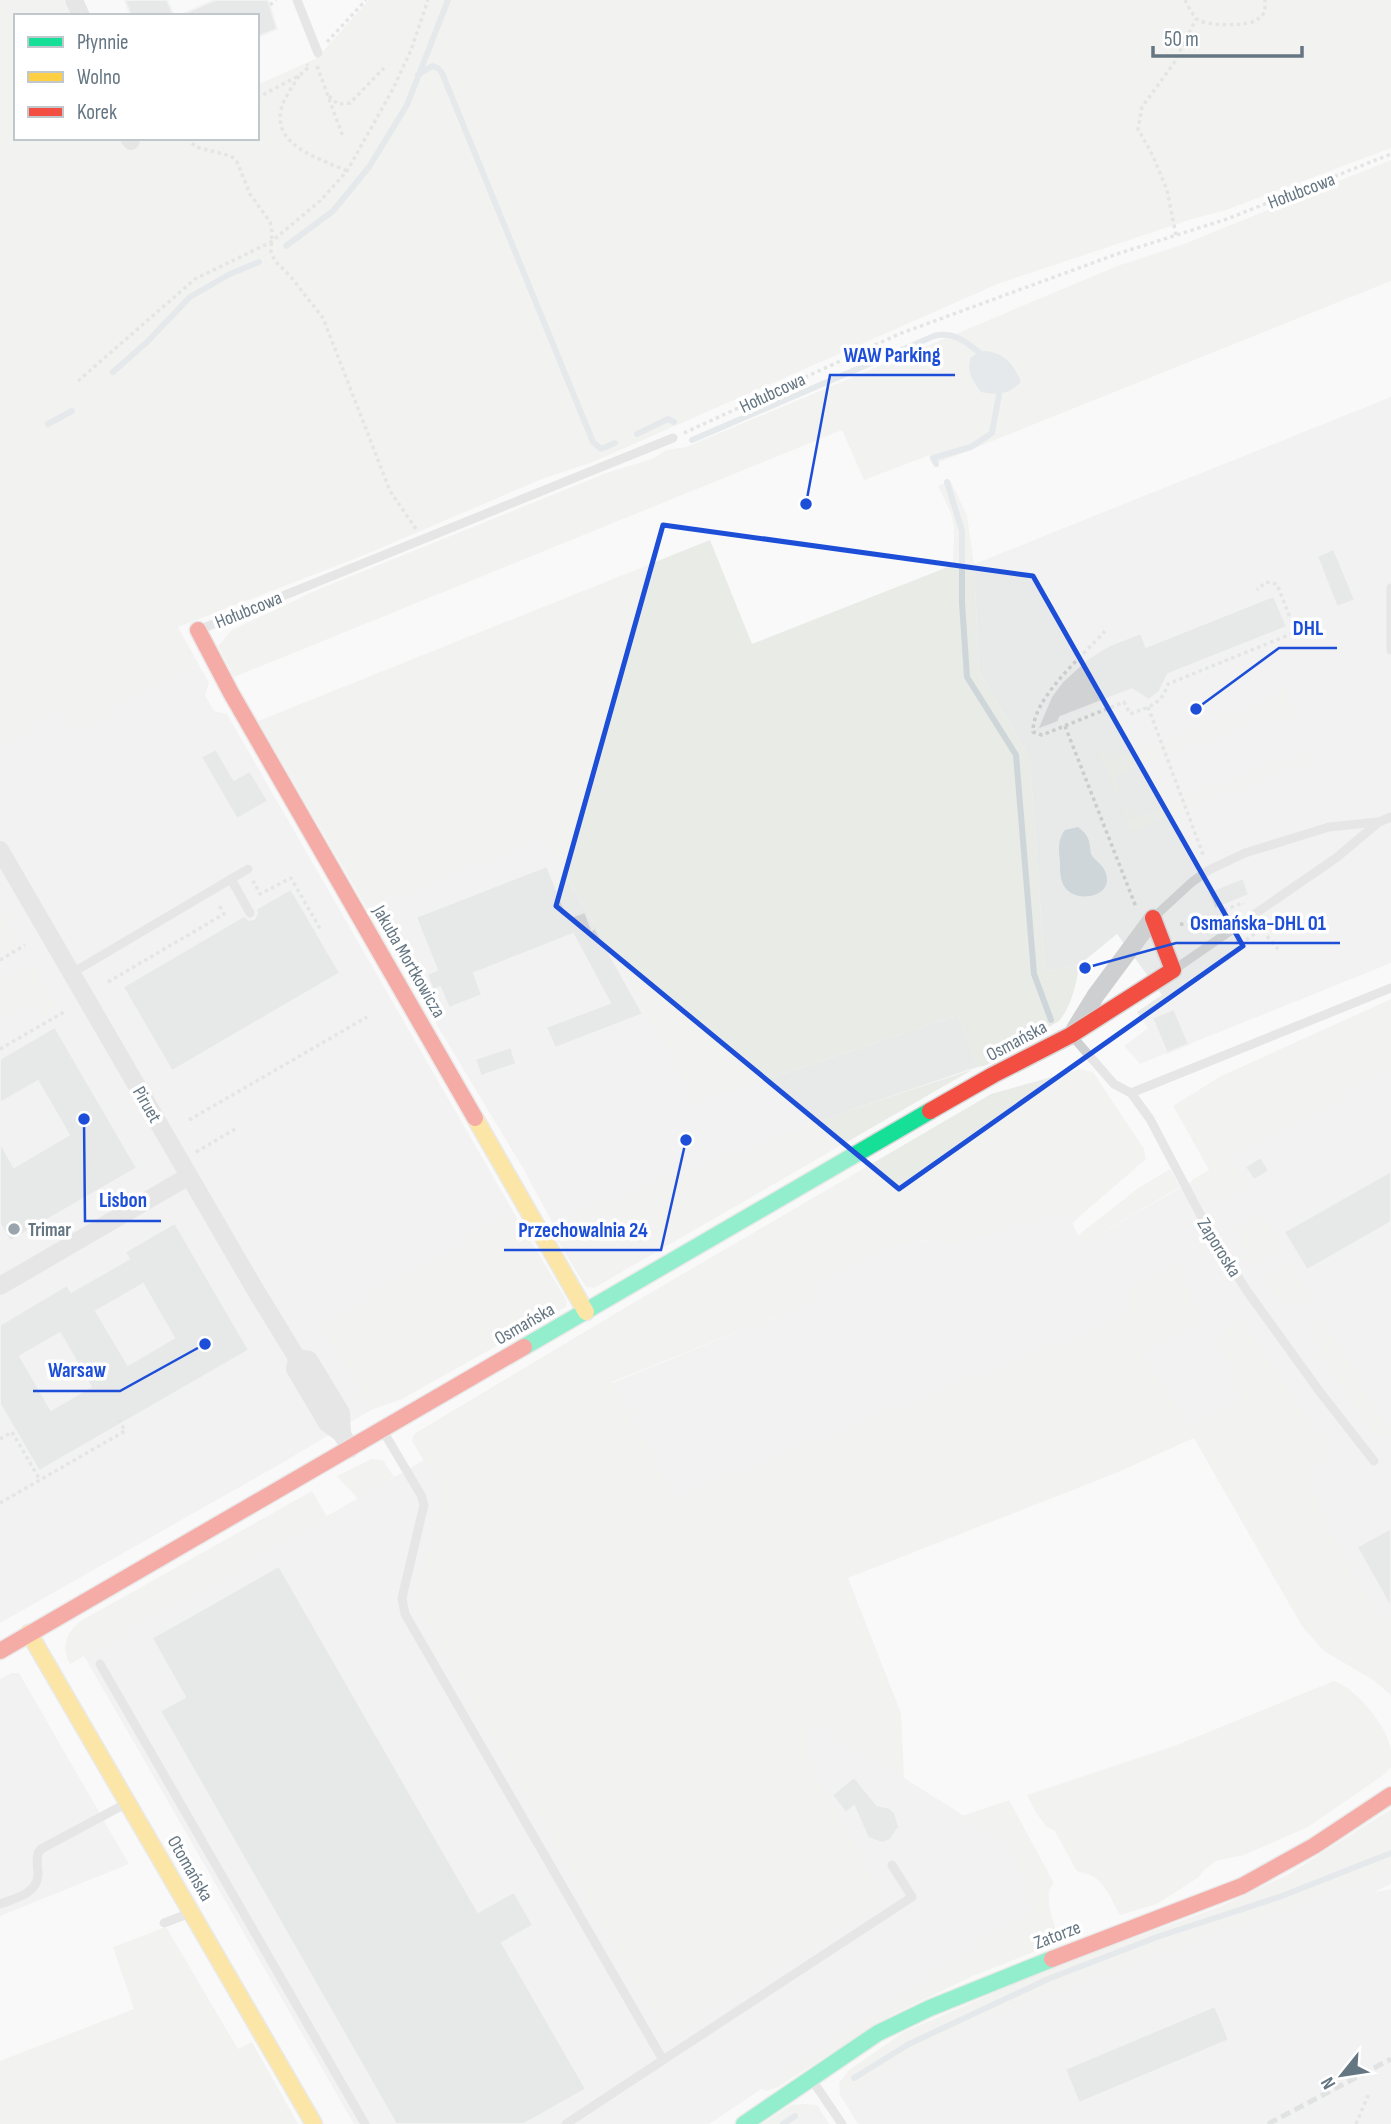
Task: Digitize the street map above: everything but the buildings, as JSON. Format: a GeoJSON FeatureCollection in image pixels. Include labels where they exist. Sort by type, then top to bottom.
{"type":"FeatureCollection","features":[{"type":"Feature","properties":{"kind":"street","name":"Jakuba Mortkowicza"},"geometry":{"type":"LineString","coordinates":[[198,630],[231,693],[586,1312]]}},
{"type":"Feature","properties":{"kind":"street","name":"Piruet"},"geometry":{"type":"LineString","coordinates":[[0,850],[297,1358],[296,1369],[327,1423],[346,1442]]}},
{"type":"Feature","properties":{"kind":"street"},"geometry":{"type":"LineString","coordinates":[[1153,918],[1173,970]]}},
{"type":"Feature","properties":{"kind":"street"},"geometry":{"type":"LineString","coordinates":[[1071,1035],[1096,995],[1153,918]]}},
{"type":"Feature","properties":{"kind":"street","name":"Osmańska"},"geometry":{"type":"LineString","coordinates":[[0,1651],[346,1442],[382,1430],[992,1075],[1071,1035],[1173,970]]}},
{"type":"Feature","properties":{"kind":"street"},"geometry":{"type":"LineString","coordinates":[[0,1286],[190,1176]]}},
{"type":"Feature","properties":{"kind":"street","name":"Otomańska"},"geometry":{"type":"LineString","coordinates":[[29,1633],[314,2124]]}},
{"type":"Feature","properties":{"kind":"street","name":"Zatorze"},"geometry":{"type":"LineString","coordinates":[[744,2124],[878,2034],[930,2008],[1242,1886],[1314,1846],[1391,1795]]}},
{"type":"Feature","properties":{"kind":"lane"},"geometry":{"type":"LineString","coordinates":[[297,0],[316,54]]}},
{"type":"Feature","properties":{"kind":"lane","name":"Hołubcowa"},"geometry":{"type":"LineString","coordinates":[[198,630],[673,438]]}},
{"type":"Feature","properties":{"kind":"lane"},"geometry":{"type":"LineString","coordinates":[[1391,588],[1391,650]]}},
{"type":"Feature","properties":{"kind":"lane"},"geometry":{"type":"LineString","coordinates":[[1153,918],[1192,882],[1209,870],[1245,853],[1329,827],[1379,822],[1391,817]]}},
{"type":"Feature","properties":{"kind":"lane"},"geometry":{"type":"LineString","coordinates":[[1173,970],[1336,858],[1379,822]]}},
{"type":"Feature","properties":{"kind":"lane"},"geometry":{"type":"LineString","coordinates":[[72,973],[248,869]]}},
{"type":"Feature","properties":{"kind":"lane"},"geometry":{"type":"LineString","coordinates":[[231,879],[250,913]]}},
{"type":"Feature","properties":{"kind":"lane"},"geometry":{"type":"LineString","coordinates":[[1131,1093],[1391,988]]}},
{"type":"Feature","properties":{"kind":"lane","name":"Zaporoska"},"geometry":{"type":"LineString","coordinates":[[1071,1035],[1114,1084],[1131,1093],[1150,1119],[1210,1233],[1247,1291],[1374,1461]]}},
{"type":"Feature","properties":{"kind":"lane"},"geometry":{"type":"LineString","coordinates":[[382,1430],[421,1495],[424,1505],[402,1598],[405,1614],[663,2060]]}},
{"type":"Feature","properties":{"kind":"lane"},"geometry":{"type":"LineString","coordinates":[[100,1664],[365,2124]]}},
{"type":"Feature","properties":{"kind":"lane"},"geometry":{"type":"LineString","coordinates":[[0,1904],[26,1894],[34,1887],[38,1878],[37,1853],[41,1849],[128,1802]]}},
{"type":"Feature","properties":{"kind":"lane"},"geometry":{"type":"LineString","coordinates":[[566,2124],[912,1897],[892,1865]]}},
{"type":"Feature","properties":{"kind":"lane"},"geometry":{"type":"LineString","coordinates":[[164,1923],[192,1912]]}},
{"type":"Feature","properties":{"kind":"lane"},"geometry":{"type":"LineString","coordinates":[[811,2078],[842,2124]]}},
{"type":"Feature","properties":{"kind":"path"},"geometry":{"type":"LineString","coordinates":[[270,5],[276,0]]}},
{"type":"Feature","properties":{"kind":"path"},"geometry":{"type":"LineString","coordinates":[[347,171],[300,149],[286,138],[280,123],[281,108],[300,75],[309,66],[306,60],[316,54],[366,0]]}},
{"type":"Feature","properties":{"kind":"path"},"geometry":{"type":"LineString","coordinates":[[78,381],[195,278],[271,242],[320,201],[347,171],[393,89],[411,50],[428,0]]}},
{"type":"Feature","properties":{"kind":"path"},"geometry":{"type":"LineString","coordinates":[[1185,0],[1196,19],[1204,23],[1248,24],[1265,12],[1265,0]]}},
{"type":"Feature","properties":{"kind":"path"},"geometry":{"type":"LineString","coordinates":[[1176,235],[1167,190],[1138,129],[1142,107],[1174,63],[1196,19]]}},
{"type":"Feature","properties":{"kind":"path"},"geometry":{"type":"LineString","coordinates":[[316,54],[326,92],[343,136]]}},
{"type":"Feature","properties":{"kind":"path"},"geometry":{"type":"LineString","coordinates":[[326,92],[338,104],[350,103],[384,68]]}},
{"type":"Feature","properties":{"kind":"path"},"geometry":{"type":"LineString","coordinates":[[259,97],[300,75]]}},
{"type":"Feature","properties":{"kind":"path"},"geometry":{"type":"LineString","coordinates":[[189,140],[196,147],[231,156],[237,162],[250,194],[270,222],[271,252],[275,261],[323,318],[390,491],[423,539]]}},
{"type":"Feature","properties":{"kind":"path","name":"Hołubcowa"},"geometry":{"type":"LineString","coordinates":[[673,438],[899,334],[1117,254],[1227,219],[1391,155]]}},
{"type":"Feature","properties":{"kind":"path"},"geometry":{"type":"LineString","coordinates":[[1105,631],[1056,682],[1033,723],[1033,732],[1042,735],[1124,702],[1130,714],[1164,697],[1168,684],[1291,634],[1294,628],[1277,584],[1266,582],[1258,590]]}},
{"type":"Feature","properties":{"kind":"path"},"geometry":{"type":"LineString","coordinates":[[1148,706],[1209,870]]}},
{"type":"Feature","properties":{"kind":"path"},"geometry":{"type":"LineString","coordinates":[[1065,726],[1131,892],[1137,915],[1188,926],[1208,926],[1227,918]]}},
{"type":"Feature","properties":{"kind":"path"},"geometry":{"type":"LineString","coordinates":[[108,982],[224,915],[217,903],[254,882],[260,894],[290,878],[319,927],[314,929]]}},
{"type":"Feature","properties":{"kind":"path"},"geometry":{"type":"LineString","coordinates":[[1233,929],[1239,945],[1261,929],[1278,949]]}},
{"type":"Feature","properties":{"kind":"path"},"geometry":{"type":"LineString","coordinates":[[0,960],[25,945]]}},
{"type":"Feature","properties":{"kind":"path"},"geometry":{"type":"LineString","coordinates":[[0,1049],[64,1012]]}},
{"type":"Feature","properties":{"kind":"path"},"geometry":{"type":"LineString","coordinates":[[189,1120],[222,1104],[367,1017]]}},
{"type":"Feature","properties":{"kind":"path"},"geometry":{"type":"LineString","coordinates":[[346,1029],[349,1034]]}},
{"type":"Feature","properties":{"kind":"path"},"geometry":{"type":"LineString","coordinates":[[304,1053],[307,1059]]}},
{"type":"Feature","properties":{"kind":"path"},"geometry":{"type":"LineString","coordinates":[[204,1147],[237,1128]]}},
{"type":"Feature","properties":{"kind":"path"},"geometry":{"type":"LineString","coordinates":[[0,1494],[2,1502],[125,1431],[118,1420]]}},
{"type":"Feature","properties":{"kind":"path"},"geometry":{"type":"LineString","coordinates":[[0,1439],[12,1432],[40,1480]]}},
{"type":"Feature","properties":{"kind":"path"},"geometry":{"type":"LineString","coordinates":[[1356,2124],[1369,2093]]}},
{"type":"Feature","properties":{"kind":"highlighted area"},"geometry":{"type":"Polygon","coordinates":[[[663,525],[1033,576],[1243,946],[899,1189],[556,906],[663,525]]]}},
{"type":"Feature","properties":{"kind":"shaded area"},"geometry":{"type":"Polygon","coordinates":[[[0,0],[64,0],[70,14],[14,14],[14,140],[121,140],[124,148],[139,140],[259,140],[259,84],[317,58],[369,0],[1391,0],[1391,148],[1226,210],[1000,283],[593,462],[542,479],[362,556],[178,627],[199,665],[72,731],[65,708],[0,743],[0,0]]]}},
{"type":"Feature","properties":{"kind":"shaded area"},"geometry":{"type":"Polygon","coordinates":[[[1391,160],[1391,281],[935,464],[930,455],[864,480],[842,430],[234,677],[218,646],[232,630],[319,589],[609,472],[652,459],[667,450],[686,447],[1120,265],[1184,244],[1391,160]]]}},
{"type":"Feature","properties":{"kind":"shaded area"},"geometry":{"type":"Polygon","coordinates":[[[0,323],[209,683],[205,695],[214,711],[227,714],[514,1213],[321,1326],[371,1410],[0,1623],[0,323]]]}},
{"type":"Feature","properties":{"kind":"shaded area"},"geometry":{"type":"Polygon","coordinates":[[[982,351],[1002,356],[1015,370],[1021,382],[1002,393],[981,392],[969,367],[971,357],[982,351]]]}},
{"type":"Feature","properties":{"kind":"shaded area"},"geometry":{"type":"Polygon","coordinates":[[[1391,397],[1391,963],[1140,1064],[1124,1046],[1148,1028],[1137,1012],[1162,995],[1117,934],[1079,965],[1045,971],[1030,762],[979,672],[974,564],[1391,397]]]}},
{"type":"Feature","properties":{"kind":"shaded area"},"geometry":{"type":"Polygon","coordinates":[[[950,480],[967,515],[974,564],[979,672],[1030,762],[1045,971],[1079,965],[1073,994],[1059,1021],[985,1066],[977,1067],[958,1015],[697,1103],[544,838],[366,907],[258,721],[710,540],[752,644],[953,565],[954,527],[951,513],[938,486],[950,480]]]}},
{"type":"Feature","properties":{"kind":"shaded area"},"geometry":{"type":"Polygon","coordinates":[[[1275,680],[1285,684],[1296,713],[1295,719],[1291,721],[1286,709],[1168,755],[1163,741],[1280,695],[1275,680]]]}},
{"type":"Feature","properties":{"kind":"shaded area"},"geometry":{"type":"Polygon","coordinates":[[[1155,744],[1160,758],[1114,776],[1119,789],[1115,791],[1100,754],[1104,753],[1109,762],[1155,744]]]}},
{"type":"Feature","properties":{"kind":"shaded area"},"geometry":{"type":"Polygon","coordinates":[[[1310,750],[1313,759],[1188,808],[1185,798],[1310,750]]]}},
{"type":"Feature","properties":{"kind":"shaded area"},"geometry":{"type":"Polygon","coordinates":[[[1178,802],[1181,811],[1130,831],[1123,811],[1127,809],[1132,820],[1178,802]]]}},
{"type":"Feature","properties":{"kind":"shaded area"},"geometry":{"type":"Polygon","coordinates":[[[1078,827],[1087,836],[1091,854],[1104,869],[1107,880],[1105,887],[1092,896],[1075,895],[1068,891],[1061,879],[1061,838],[1065,830],[1078,827]]]}},
{"type":"Feature","properties":{"kind":"shaded area"},"geometry":{"type":"Polygon","coordinates":[[[544,838],[697,1103],[958,1015],[977,1067],[850,1110],[552,1222],[524,1170],[366,907],[544,838]]]}},
{"type":"Feature","properties":{"kind":"shaded area"},"geometry":{"type":"Polygon","coordinates":[[[0,907],[22,944],[0,956],[0,907]]]}},
{"type":"Feature","properties":{"kind":"shaded area"},"geometry":{"type":"Polygon","coordinates":[[[34,966],[58,1008],[43,1017],[34,1002],[0,1021],[0,985],[34,966]]]}},
{"type":"Feature","properties":{"kind":"shaded area"},"geometry":{"type":"Polygon","coordinates":[[[1391,999],[1391,1067],[1233,1158],[1248,1187],[1222,1200],[1204,1199],[1192,1180],[1209,1170],[1173,1106],[1221,1076],[1391,999]]]}},
{"type":"Feature","properties":{"kind":"shaded area"},"geometry":{"type":"Polygon","coordinates":[[[1391,1067],[1391,1695],[1372,1679],[1324,1651],[1302,1626],[1194,1438],[677,1497],[803,1714],[1007,1843],[1033,1908],[709,2124],[354,2124],[84,1656],[424,1460],[801,1306],[820,1283],[893,1246],[923,1240],[959,1245],[1065,1207],[1082,1244],[1391,1067]]]}},
{"type":"Feature","properties":{"kind":"shaded area"},"geometry":{"type":"Polygon","coordinates":[[[973,1069],[594,1288],[586,1287],[552,1232],[552,1222],[850,1110],[973,1069]]]}},
{"type":"Feature","properties":{"kind":"shaded area"},"geometry":{"type":"Polygon","coordinates":[[[1080,1069],[1093,1072],[1144,1149],[1146,1159],[1071,1224],[1064,1208],[959,1245],[923,1240],[893,1246],[820,1283],[801,1306],[612,1382],[677,1497],[1125,1318],[1129,1286],[1175,1264],[1202,1315],[1145,1354],[1191,1432],[1242,1400],[1217,1340],[1242,1316],[1287,1387],[1334,1452],[1305,1470],[1336,1541],[1384,1625],[1391,1622],[1391,1695],[1372,1679],[1324,1651],[1302,1626],[1194,1438],[1116,1473],[848,1578],[901,1713],[904,1778],[803,1715],[807,1756],[885,1899],[882,1904],[666,2037],[415,1604],[415,1592],[442,1492],[412,1441],[414,1434],[991,1094],[1080,1069]]]}},
{"type":"Feature","properties":{"kind":"shaded area"},"geometry":{"type":"Polygon","coordinates":[[[1170,1169],[1180,1187],[1082,1244],[1077,1236],[1137,1189],[1170,1169]]]}},
{"type":"Feature","properties":{"kind":"shaded area"},"geometry":{"type":"Polygon","coordinates":[[[514,1213],[567,1301],[566,1307],[402,1399],[371,1410],[320,1326],[514,1213]]]}},
{"type":"Feature","properties":{"kind":"shaded area"},"geometry":{"type":"Polygon","coordinates":[[[1264,1213],[1284,1249],[1251,1268],[1242,1248],[1243,1226],[1264,1213]]]}},
{"type":"Feature","properties":{"kind":"shaded area"},"geometry":{"type":"Polygon","coordinates":[[[1292,1262],[1313,1299],[1290,1304],[1272,1294],[1261,1282],[1292,1262]]]}},
{"type":"Feature","properties":{"kind":"shaded area"},"geometry":{"type":"Polygon","coordinates":[[[1323,1317],[1391,1436],[1375,1437],[1347,1401],[1316,1343],[1314,1333],[1323,1317]]]}},
{"type":"Feature","properties":{"kind":"shaded area"},"geometry":{"type":"Polygon","coordinates":[[[371,1459],[383,1460],[394,1477],[358,1499],[337,1476],[371,1459]]]}},
{"type":"Feature","properties":{"kind":"shaded area"},"geometry":{"type":"Polygon","coordinates":[[[312,1491],[327,1517],[70,1664],[66,1642],[79,1622],[312,1491]]]}},
{"type":"Feature","properties":{"kind":"shaded area"},"geometry":{"type":"Polygon","coordinates":[[[12,1673],[19,1673],[129,1864],[0,1916],[0,1679],[12,1673]]]}},
{"type":"Feature","properties":{"kind":"shaded area"},"geometry":{"type":"Polygon","coordinates":[[[1334,1681],[1352,1691],[1377,1719],[1391,1749],[1391,1767],[1308,1827],[1244,1855],[1216,1861],[1199,1877],[1157,1904],[1120,1915],[1101,1883],[1076,1870],[1055,1831],[1047,1827],[1036,1813],[1027,1795],[1174,1746],[1334,1681]]]}},
{"type":"Feature","properties":{"kind":"shaded area"},"geometry":{"type":"Polygon","coordinates":[[[1009,1800],[1054,1883],[1050,1889],[1049,1903],[1059,1942],[973,1976],[892,2015],[778,2087],[766,2091],[761,2089],[1032,1908],[1007,1843],[962,1816],[1009,1800]]]}},
{"type":"Feature","properties":{"kind":"shaded area"},"geometry":{"type":"Polygon","coordinates":[[[1391,1809],[1391,1868],[1365,1880],[980,2018],[933,2041],[840,2095],[839,2083],[849,2070],[904,2032],[1063,1963],[1219,1907],[1289,1874],[1391,1809]]]}},
{"type":"Feature","properties":{"kind":"shaded area"},"geometry":{"type":"Polygon","coordinates":[[[1391,1868],[1391,1884],[1375,1892],[1391,1889],[1391,2124],[858,2124],[840,2095],[933,2040],[980,2018],[1365,1880],[1391,1868]]]}},
{"type":"Feature","properties":{"kind":"shaded area"},"geometry":{"type":"Polygon","coordinates":[[[166,1927],[238,2049],[252,2042],[298,2124],[0,2124],[0,2061],[134,2009],[113,1947],[166,1927]]]}},
{"type":"Feature","properties":{"kind":"shaded area"},"geometry":{"type":"Polygon","coordinates":[[[791,2105],[817,2105],[788,2124],[762,2124],[791,2105]]]}},
{"type":"Feature","properties":{"kind":"shaded area"},"geometry":{"type":"Polygon","coordinates":[[[817,2105],[829,2124],[788,2124],[817,2105]]]}},
{"type":"Feature","properties":{"kind":"waterway"},"geometry":{"type":"LineString","coordinates":[[286,246],[333,211],[369,167],[407,105],[448,0]]}},
{"type":"Feature","properties":{"kind":"waterway"},"geometry":{"type":"LineString","coordinates":[[418,75],[432,66],[442,73],[593,442],[601,449],[615,443]]}},
{"type":"Feature","properties":{"kind":"waterway"},"geometry":{"type":"LineString","coordinates":[[113,372],[147,342],[190,297],[230,274],[259,262]]}},
{"type":"Feature","properties":{"kind":"waterway"},"geometry":{"type":"LineString","coordinates":[[692,440],[934,336],[953,336],[980,353]]}},
{"type":"Feature","properties":{"kind":"waterway"},"geometry":{"type":"LineString","coordinates":[[936,464],[933,458],[971,447],[992,433],[999,395]]}},
{"type":"Feature","properties":{"kind":"waterway"},"geometry":{"type":"LineString","coordinates":[[48,424],[72,411]]}},
{"type":"Feature","properties":{"kind":"waterway"},"geometry":{"type":"LineString","coordinates":[[637,434],[668,419],[674,422]]}},
{"type":"Feature","properties":{"kind":"waterway"},"geometry":{"type":"LineString","coordinates":[[947,482],[962,531],[962,603],[967,677],[1016,755],[1034,974],[1051,1020]]}},
{"type":"Feature","properties":{"kind":"waterway"},"geometry":{"type":"LineString","coordinates":[[854,2078],[909,2044],[1048,1979],[1157,1937],[1282,1896],[1391,1853]]}},
{"type":"Feature","properties":{"kind":"waterway"},"geometry":{"type":"LineString","coordinates":[[783,2124],[795,2116]]}},
{"type":"Feature","properties":{"kind":"railway"},"geometry":{"type":"LineString","coordinates":[[1268,2124],[1391,2059]]}},
{"type":"Feature","properties":{"kind":"traffic: fast"},"geometry":{"type":"LineString","coordinates":[[524,1347],[930,1111]]}},
{"type":"Feature","properties":{"kind":"traffic: fast"},"geometry":{"type":"LineString","coordinates":[[744,2124],[878,2033],[930,2008],[1052,1959]]}},
{"type":"Feature","properties":{"kind":"traffic: slow"},"geometry":{"type":"LineString","coordinates":[[475,1118],[586,1312]]}},
{"type":"Feature","properties":{"kind":"traffic: slow"},"geometry":{"type":"LineString","coordinates":[[29,1633],[314,2124]]}},
{"type":"Feature","properties":{"kind":"traffic: jam"},"geometry":{"type":"LineString","coordinates":[[198,630],[231,693],[475,1118]]}},
{"type":"Feature","properties":{"kind":"traffic: jam"},"geometry":{"type":"LineString","coordinates":[[930,1111],[1071,1035],[1173,970],[1153,918]]}},
{"type":"Feature","properties":{"kind":"traffic: jam"},"geometry":{"type":"LineString","coordinates":[[0,1651],[524,1347]]}},
{"type":"Feature","properties":{"kind":"traffic: jam"},"geometry":{"type":"LineString","coordinates":[[1052,1959],[1242,1886],[1314,1846],[1391,1795]]}},
{"type":"Feature","properties":{"kind":"place","name":"WAW Parking"},"geometry":{"type":"Point","coordinates":[806,504]}},
{"type":"Feature","properties":{"kind":"place","name":"DHL"},"geometry":{"type":"Point","coordinates":[1196,709]}},
{"type":"Feature","properties":{"kind":"place","name":"Osmańska-DHL 01"},"geometry":{"type":"Point","coordinates":[1085,968]}},
{"type":"Feature","properties":{"kind":"place","name":"Lisbon"},"geometry":{"type":"Point","coordinates":[84,1119]}},
{"type":"Feature","properties":{"kind":"place","name":"Przechowalnia 24"},"geometry":{"type":"Point","coordinates":[686,1140]}},
{"type":"Feature","properties":{"kind":"place","name":"Trimar"},"geometry":{"type":"Point","coordinates":[14,1229]}},
{"type":"Feature","properties":{"kind":"place","name":"Warsaw"},"geometry":{"type":"Point","coordinates":[205,1344]}}]}
